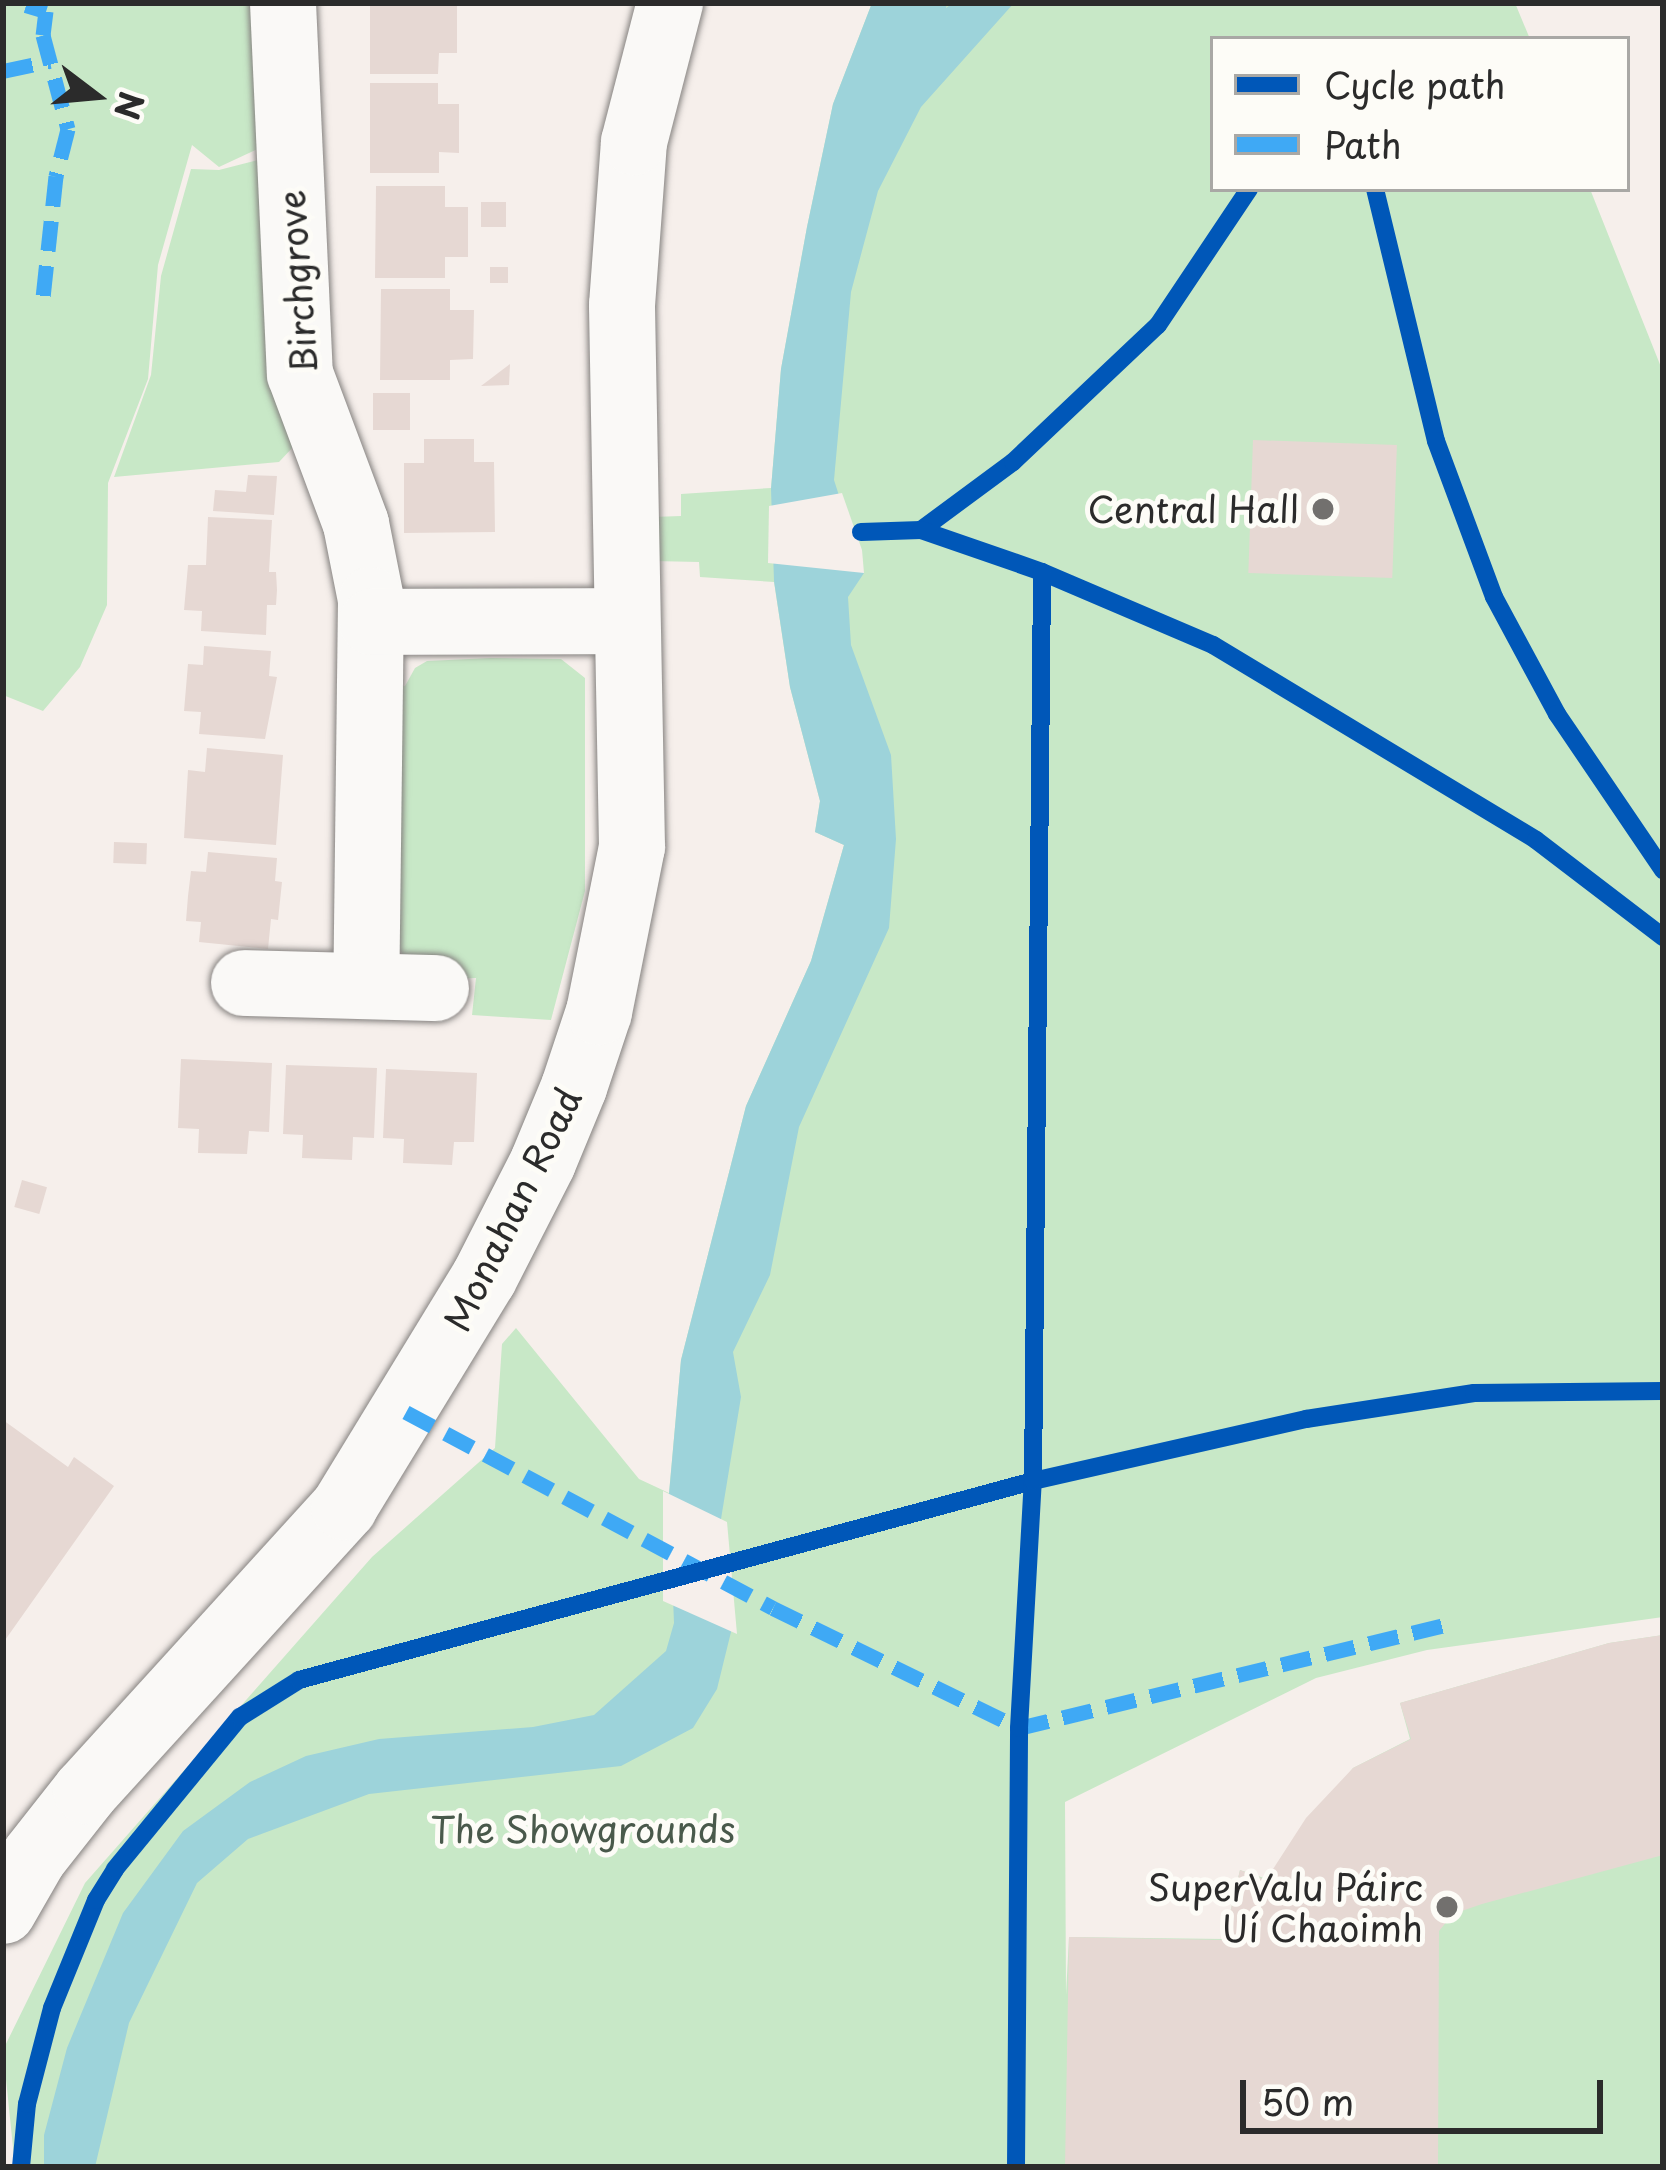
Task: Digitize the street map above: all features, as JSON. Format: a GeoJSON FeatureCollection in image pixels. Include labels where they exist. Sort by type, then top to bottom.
{"type":"FeatureCollection","features":[{"type":"Feature","properties":{"kind":"street","name":"Birchgrove"},"geometry":{"type":"LineString","coordinates":[[283,3],[300,374],[356,524],[372,622],[366,986]]}},
{"type":"Feature","properties":{"kind":"street","name":"Monahan Road"},"geometry":{"type":"LineString","coordinates":[[3,1911],[34,1857],[86,1791],[266,1599],[344,1507],[417,1393],[543,1162],[598,1012],[632,847],[622,304],[626,225],[634,142],[670,3]]}},
{"type":"Feature","properties":{"kind":"street"},"geometry":{"type":"LineString","coordinates":[[372,622],[627,621]]}},
{"type":"Feature","properties":{"kind":"street"},"geometry":{"type":"LineString","coordinates":[[244,983],[436,988]]}},
{"type":"Feature","properties":{"kind":"green space"},"geometry":{"type":"Polygon","coordinates":[[[3,3],[257,3],[262,147],[219,167],[192,145],[158,265],[148,379],[108,483],[107,605],[80,667],[43,711],[3,695],[3,3]]]}},
{"type":"Feature","properties":{"kind":"green space","name":"The Showgrounds"},"geometry":{"type":"Polygon","coordinates":[[[872,3],[1515,3],[1529,36],[1210,36],[1210,192],[1591,192],[1663,372],[1663,1617],[1427,1650],[1316,1678],[1065,1802],[1066,1995],[1069,1937],[1224,1939],[1240,1870],[1267,1879],[1353,1768],[1410,1739],[1400,1703],[1609,1643],[1663,1635],[1663,2167],[15,2167],[3,2050],[85,1883],[372,1557],[495,1448],[502,1344],[516,1328],[639,1479],[669,1493],[681,1360],[746,1106],[811,961],[844,845],[815,832],[820,801],[790,687],[774,582],[700,577],[699,562],[653,561],[652,517],[681,516],[681,494],[771,488],[781,369],[833,104],[872,3]]]}},
{"type":"Feature","properties":{"kind":"green space"},"geometry":{"type":"Polygon","coordinates":[[[262,159],[294,446],[279,462],[114,477],[151,375],[161,276],[191,169],[219,170],[262,159]]]}},
{"type":"Feature","properties":{"kind":"green space"},"geometry":{"type":"Polygon","coordinates":[[[561,659],[585,678],[585,891],[551,1020],[472,1015],[476,978],[450,979],[407,961],[394,941],[391,685],[405,686],[415,668],[427,661],[561,659]]]}},
{"type":"Feature","properties":{"kind":"water"},"geometry":{"type":"Polygon","coordinates":[[[872,3],[947,3],[946,8],[953,3],[1014,3],[921,107],[878,191],[851,292],[834,480],[864,573],[848,597],[851,645],[891,755],[896,839],[889,928],[799,1127],[770,1275],[733,1352],[741,1397],[721,1519],[731,1632],[717,1689],[693,1728],[621,1766],[369,1794],[248,1839],[197,1883],[129,2023],[95,2167],[44,2167],[44,2135],[67,2048],[123,1913],[183,1831],[250,1782],[306,1756],[379,1739],[533,1727],[594,1715],[666,1651],[674,1623],[669,1494],[681,1360],[746,1106],[811,961],[844,845],[815,832],[820,801],[790,687],[774,581],[771,489],[781,369],[807,227],[833,104],[872,3]]]}},
{"type":"Feature","properties":{"kind":"pier"},"geometry":{"type":"Polygon","coordinates":[[[842,493],[862,550],[864,573],[768,563],[769,506],[842,493]]]}},
{"type":"Feature","properties":{"kind":"pier"},"geometry":{"type":"Polygon","coordinates":[[[663,1491],[727,1522],[737,1634],[663,1601],[663,1491]]]}},
{"type":"Feature","properties":{"kind":"building"},"geometry":{"type":"Polygon","coordinates":[[[370,3],[457,3],[457,53],[439,53],[438,74],[370,74],[370,3]]]}},
{"type":"Feature","properties":{"kind":"building"},"geometry":{"type":"Polygon","coordinates":[[[370,83],[438,83],[438,104],[459,104],[459,153],[439,152],[439,173],[370,173],[370,83]]]}},
{"type":"Feature","properties":{"kind":"building"},"geometry":{"type":"Polygon","coordinates":[[[376,186],[445,186],[445,207],[468,207],[468,257],[445,257],[445,278],[375,278],[376,186]]]}},
{"type":"Feature","properties":{"kind":"building"},"geometry":{"type":"Polygon","coordinates":[[[481,202],[506,202],[506,227],[481,227],[481,202]]]}},
{"type":"Feature","properties":{"kind":"building"},"geometry":{"type":"Polygon","coordinates":[[[490,267],[508,267],[508,283],[490,283],[490,267]]]}},
{"type":"Feature","properties":{"kind":"building"},"geometry":{"type":"Polygon","coordinates":[[[381,289],[450,289],[450,310],[474,310],[473,359],[450,360],[450,380],[380,380],[381,289]]]}},
{"type":"Feature","properties":{"kind":"building"},"geometry":{"type":"Polygon","coordinates":[[[510,364],[509,385],[481,386],[510,364]]]}},
{"type":"Feature","properties":{"kind":"building"},"geometry":{"type":"Polygon","coordinates":[[[373,393],[410,393],[410,430],[373,430],[373,393]]]}},
{"type":"Feature","properties":{"kind":"building"},"geometry":{"type":"Polygon","coordinates":[[[424,439],[474,439],[474,462],[494,462],[495,532],[404,533],[404,463],[424,463],[424,439]]]}},
{"type":"Feature","properties":{"kind":"building","name":"Central Hall"},"geometry":{"type":"Polygon","coordinates":[[[1253,440],[1397,445],[1392,578],[1248,573],[1253,440]]]}},
{"type":"Feature","properties":{"kind":"building"},"geometry":{"type":"Polygon","coordinates":[[[248,475],[277,476],[274,515],[213,511],[215,490],[246,492],[248,475]]]}},
{"type":"Feature","properties":{"kind":"building"},"geometry":{"type":"Polygon","coordinates":[[[208,517],[272,520],[269,572],[276,572],[277,590],[276,605],[267,605],[266,635],[201,631],[202,611],[184,610],[188,565],[206,565],[208,517]]]}},
{"type":"Feature","properties":{"kind":"building"},"geometry":{"type":"Polygon","coordinates":[[[204,646],[271,651],[269,676],[277,677],[265,739],[199,734],[201,712],[184,711],[188,664],[203,665],[204,646]]]}},
{"type":"Feature","properties":{"kind":"building"},"geometry":{"type":"Polygon","coordinates":[[[207,748],[283,755],[276,845],[184,838],[188,770],[205,772],[207,748]]]}},
{"type":"Feature","properties":{"kind":"building"},"geometry":{"type":"Polygon","coordinates":[[[114,842],[147,843],[146,864],[113,863],[114,842]]]}},
{"type":"Feature","properties":{"kind":"building"},"geometry":{"type":"Polygon","coordinates":[[[208,852],[277,858],[275,881],[282,882],[278,920],[271,919],[268,949],[199,942],[201,922],[186,921],[191,871],[206,872],[208,852]]]}},
{"type":"Feature","properties":{"kind":"building"},"geometry":{"type":"Polygon","coordinates":[[[181,1059],[272,1063],[269,1132],[249,1131],[247,1154],[198,1153],[199,1129],[178,1128],[181,1059]]]}},
{"type":"Feature","properties":{"kind":"building"},"geometry":{"type":"Polygon","coordinates":[[[286,1065],[377,1068],[374,1138],[353,1137],[352,1160],[302,1158],[303,1135],[283,1134],[286,1065]]]}},
{"type":"Feature","properties":{"kind":"building"},"geometry":{"type":"Polygon","coordinates":[[[386,1069],[477,1073],[474,1142],[454,1142],[452,1165],[403,1163],[404,1139],[383,1138],[386,1069]]]}},
{"type":"Feature","properties":{"kind":"building"},"geometry":{"type":"Polygon","coordinates":[[[22,1180],[47,1187],[39,1214],[14,1207],[22,1180]]]}},
{"type":"Feature","properties":{"kind":"building"},"geometry":{"type":"Polygon","coordinates":[[[3,1420],[68,1467],[74,1457],[114,1486],[3,1643],[3,1420]]]}},
{"type":"Feature","properties":{"kind":"building","name":"SuperValu Páirc Uí Chaoimh"},"geometry":{"type":"Polygon","coordinates":[[[1663,1635],[1663,1855],[1482,1904],[1453,1914],[1439,1931],[1438,2167],[1065,2167],[1069,1937],[1224,1940],[1240,1870],[1266,1880],[1306,1818],[1353,1768],[1411,1739],[1400,1703],[1609,1643],[1663,1635]]]}},
{"type":"Feature","properties":{"kind":"marked path"},"geometry":{"type":"LineString","coordinates":[[26,5],[46,11],[43,35],[68,129],[56,176],[43,298]]}},
{"type":"Feature","properties":{"kind":"marked path"},"geometry":{"type":"LineString","coordinates":[[3,71],[50,61]]}},
{"type":"Feature","properties":{"kind":"marked path"},"geometry":{"type":"LineString","coordinates":[[406,1412],[773,1608],[1019,1728],[1452,1623]]}},
{"type":"Feature","properties":{"kind":"cycle path"},"geometry":{"type":"LineString","coordinates":[[921,530],[1013,462],[1158,325],[1247,192]]}},
{"type":"Feature","properties":{"kind":"cycle path"},"geometry":{"type":"LineString","coordinates":[[1376,192],[1436,441],[1494,597],[1557,714],[1663,870]]}},
{"type":"Feature","properties":{"kind":"cycle path"},"geometry":{"type":"LineString","coordinates":[[861,532],[921,530],[1042,572],[1213,645],[1536,840],[1663,937]]}},
{"type":"Feature","properties":{"kind":"cycle path"},"geometry":{"type":"LineString","coordinates":[[1016,2167],[1019,1728],[1033,1481],[1042,572]]}},
{"type":"Feature","properties":{"kind":"cycle path"},"geometry":{"type":"LineString","coordinates":[[21,2167],[27,2104],[52,2008],[96,1900],[115,1869],[240,1717],[299,1680],[1033,1481],[1306,1419],[1474,1393],[1663,1391]]}},
{"type":"Feature","properties":{"kind":"place","name":"Central Hall"},"geometry":{"type":"Point","coordinates":[1323,509]}},
{"type":"Feature","properties":{"kind":"place","name":"SuperValu Páirc Uí Chaoimh"},"geometry":{"type":"Point","coordinates":[1447,1907]}}]}
